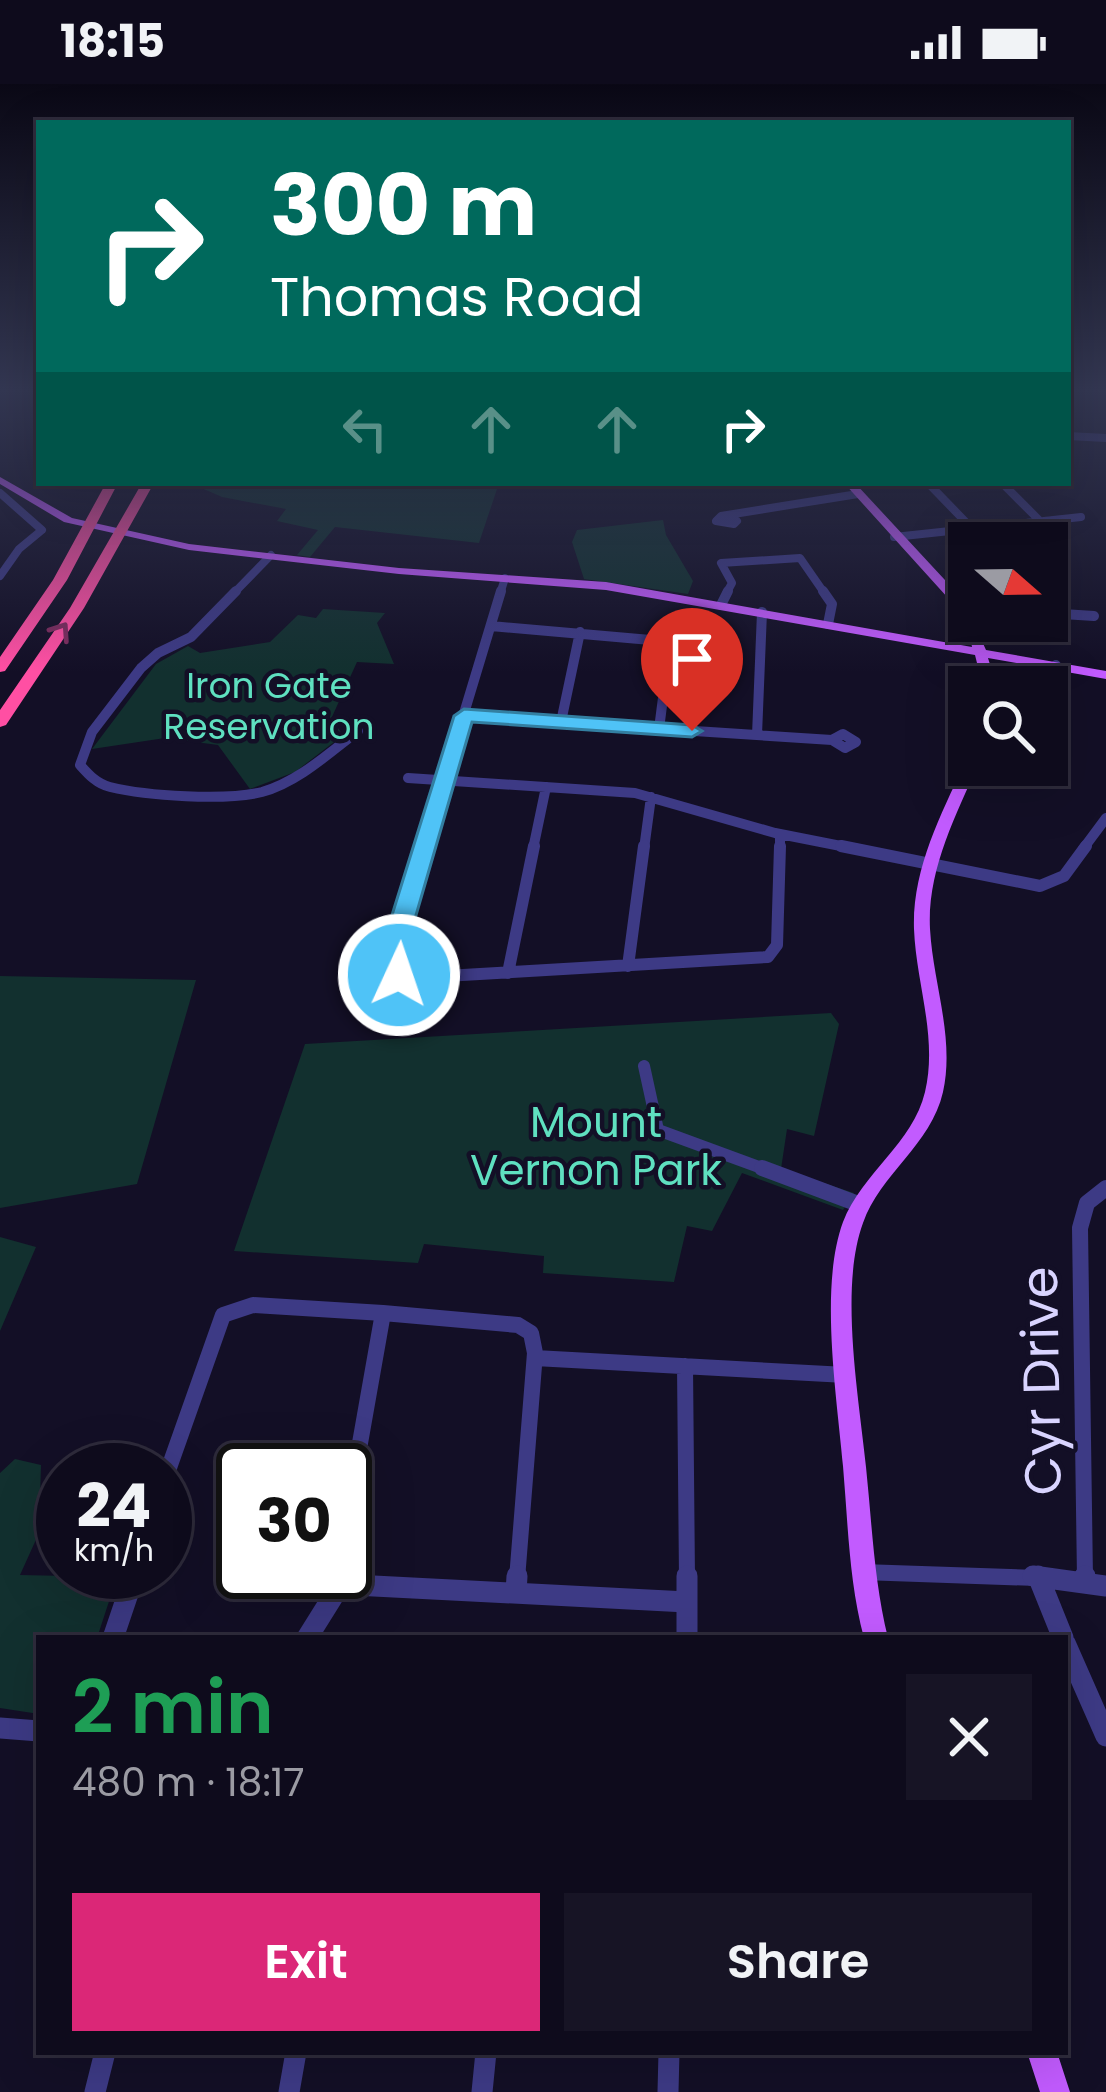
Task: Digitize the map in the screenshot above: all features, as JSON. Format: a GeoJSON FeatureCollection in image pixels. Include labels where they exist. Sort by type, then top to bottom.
{"type":"FeatureCollection","features":[{"type":"Feature","properties":{"kind":"highway"},"geometry":{"type":"LineString","coordinates":[[0,668],[86,535],[111,486]]}},
{"type":"Feature","properties":{"kind":"highway"},"geometry":{"type":"LineString","coordinates":[[0,722],[123,532],[146,486]]}},
{"type":"Feature","properties":{"kind":"main road"},"geometry":{"type":"LineString","coordinates":[[2,486],[70,520],[189,547],[594,584],[1106,675]]}},
{"type":"Feature","properties":{"kind":"main road"},"geometry":{"type":"LineString","coordinates":[[854,488],[894,538],[948,591]]}},
{"type":"Feature","properties":{"kind":"main road"},"geometry":{"type":"LineString","coordinates":[[977,642],[984,666]]}},
{"type":"Feature","properties":{"kind":"main road"},"geometry":{"type":"LineString","coordinates":[[874,1635],[862,1572],[846,1375],[845,1258],[861,1205],[916,1132],[934,1094],[939,1059],[922,928],[925,891],[963,786]]}},
{"type":"Feature","properties":{"kind":"main road"},"geometry":{"type":"LineString","coordinates":[[1043,2055],[1054,2092]]}},
{"type":"Feature","properties":{"kind":"street"},"geometry":{"type":"LineString","coordinates":[[0,576],[19,549],[42,530],[2,486]]}},
{"type":"Feature","properties":{"kind":"street"},"geometry":{"type":"LineString","coordinates":[[931,486],[964,522]]}},
{"type":"Feature","properties":{"kind":"street"},"geometry":{"type":"LineString","coordinates":[[1005,486],[1040,521]]}},
{"type":"Feature","properties":{"kind":"street"},"geometry":{"type":"LineString","coordinates":[[731,514],[854,488]]}},
{"type":"Feature","properties":{"kind":"street"},"geometry":{"type":"LineString","coordinates":[[0,511],[17,506]]}},
{"type":"Feature","properties":{"kind":"street"},"geometry":{"type":"LineString","coordinates":[[1031,522],[1081,517]]}},
{"type":"Feature","properties":{"kind":"street"},"geometry":{"type":"LineString","coordinates":[[894,538],[948,532]]}},
{"type":"Feature","properties":{"kind":"street"},"geometry":{"type":"LineString","coordinates":[[271,555],[191,637],[158,653],[141,668],[92,732],[80,765],[95,781],[110,787],[236,796],[285,784],[358,731]]}},
{"type":"Feature","properties":{"kind":"street"},"geometry":{"type":"LineString","coordinates":[[702,564],[803,559],[832,604],[828,624]]}},
{"type":"Feature","properties":{"kind":"street"},"geometry":{"type":"LineString","coordinates":[[721,562],[732,583],[721,605]]}},
{"type":"Feature","properties":{"kind":"street"},"geometry":{"type":"LineString","coordinates":[[505,578],[391,960],[396,973],[411,978],[772,955],[777,945],[780,834]]}},
{"type":"Feature","properties":{"kind":"street"},"geometry":{"type":"LineString","coordinates":[[757,735],[762,612]]}},
{"type":"Feature","properties":{"kind":"street"},"geometry":{"type":"LineString","coordinates":[[1068,614],[1094,616]]}},
{"type":"Feature","properties":{"kind":"street"},"geometry":{"type":"LineString","coordinates":[[490,626],[650,637],[665,645],[668,658],[659,729]]}},
{"type":"Feature","properties":{"kind":"street"},"geometry":{"type":"LineString","coordinates":[[561,722],[580,632]]}},
{"type":"Feature","properties":{"kind":"street"},"geometry":{"type":"LineString","coordinates":[[464,716],[832,740]]}},
{"type":"Feature","properties":{"kind":"street"},"geometry":{"type":"LineString","coordinates":[[408,778],[651,796],[780,834],[1044,885],[1064,876],[1106,818]]}},
{"type":"Feature","properties":{"kind":"street"},"geometry":{"type":"LineString","coordinates":[[508,973],[546,788]]}},
{"type":"Feature","properties":{"kind":"street"},"geometry":{"type":"LineString","coordinates":[[628,966],[651,796]]}},
{"type":"Feature","properties":{"kind":"street"},"geometry":{"type":"LineString","coordinates":[[644,1066],[658,1130],[861,1205]]}},
{"type":"Feature","properties":{"kind":"street","name":"Cyr Drive"},"geometry":{"type":"LineString","coordinates":[[1085,1582],[1080,1228],[1088,1203],[1106,1188]]}},
{"type":"Feature","properties":{"kind":"street"},"geometry":{"type":"LineString","coordinates":[[178,1443],[223,1315],[253,1305],[518,1325],[531,1333],[535,1358],[516,1593]]}},
{"type":"Feature","properties":{"kind":"street"},"geometry":{"type":"LineString","coordinates":[[360,1443],[383,1313]]}},
{"type":"Feature","properties":{"kind":"street"},"geometry":{"type":"LineString","coordinates":[[535,1358],[846,1375]]}},
{"type":"Feature","properties":{"kind":"street"},"geometry":{"type":"LineString","coordinates":[[685,1366],[687,1635]]}},
{"type":"Feature","properties":{"kind":"street"},"geometry":{"type":"LineString","coordinates":[[862,1572],[1039,1575],[1106,1586]]}},
{"type":"Feature","properties":{"kind":"street"},"geometry":{"type":"LineString","coordinates":[[1039,1575],[1062,1635]]}},
{"type":"Feature","properties":{"kind":"street"},"geometry":{"type":"LineString","coordinates":[[372,1581],[687,1602]]}},
{"type":"Feature","properties":{"kind":"street"},"geometry":{"type":"LineString","coordinates":[[114,1635],[126,1599]]}},
{"type":"Feature","properties":{"kind":"street"},"geometry":{"type":"LineString","coordinates":[[310,1635],[331,1599]]}},
{"type":"Feature","properties":{"kind":"street"},"geometry":{"type":"LineString","coordinates":[[1068,1649],[1106,1736]]}},
{"type":"Feature","properties":{"kind":"street"},"geometry":{"type":"LineString","coordinates":[[0,1728],[36,1732]]}},
{"type":"Feature","properties":{"kind":"street"},"geometry":{"type":"LineString","coordinates":[[95,2092],[104,2055]]}},
{"type":"Feature","properties":{"kind":"street"},"geometry":{"type":"LineString","coordinates":[[289,2092],[295,2055]]}},
{"type":"Feature","properties":{"kind":"street"},"geometry":{"type":"LineString","coordinates":[[482,2092],[486,2055]]}},
{"type":"Feature","properties":{"kind":"street"},"geometry":{"type":"LineString","coordinates":[[668,2092],[669,2055]]}},
{"type":"Feature","properties":{"kind":"green space","name":"Iron Gate Reservation"},"geometry":{"type":"Polygon","coordinates":[[[197,486],[498,486],[479,543],[335,527],[310,557],[297,555],[318,530],[277,521],[286,509],[222,497],[197,486]]]}},
{"type":"Feature","properties":{"kind":"green space"},"geometry":{"type":"Polygon","coordinates":[[[663,520],[666,535],[693,581],[688,594],[584,579],[572,542],[577,530],[663,520]]]}},
{"type":"Feature","properties":{"kind":"green space","name":"Iron Gate Reservation"},"geometry":{"type":"Polygon","coordinates":[[[323,609],[385,613],[377,623],[394,664],[357,662],[331,719],[341,732],[338,739],[295,772],[250,789],[218,745],[165,738],[92,749],[156,664],[188,646],[200,653],[270,642],[298,615],[316,618],[323,609]]]}},
{"type":"Feature","properties":{"kind":"green space"},"geometry":{"type":"Polygon","coordinates":[[[0,976],[196,980],[137,1184],[0,1208],[0,976]]]}},
{"type":"Feature","properties":{"kind":"green space","name":"Mount Vernon Park"},"geometry":{"type":"Polygon","coordinates":[[[831,1013],[839,1024],[814,1136],[787,1129],[781,1169],[854,1193],[843,1210],[742,1173],[712,1231],[687,1226],[674,1282],[543,1273],[544,1256],[424,1244],[418,1263],[234,1251],[305,1044],[831,1013]]]}},
{"type":"Feature","properties":{"kind":"green space"},"geometry":{"type":"Polygon","coordinates":[[[0,1237],[36,1247],[0,1331],[0,1237]]]}},
{"type":"Feature","properties":{"kind":"green space"},"geometry":{"type":"Polygon","coordinates":[[[15,1459],[36,1464],[36,1540],[20,1575],[36,1575],[36,1599],[110,1599],[98,1635],[36,1635],[36,1714],[0,1708],[0,1473],[15,1459]]]}},
{"type":"Feature","properties":{"kind":"route"},"geometry":{"type":"LineString","coordinates":[[399,975],[391,960],[464,716],[692,731]]}}]}
